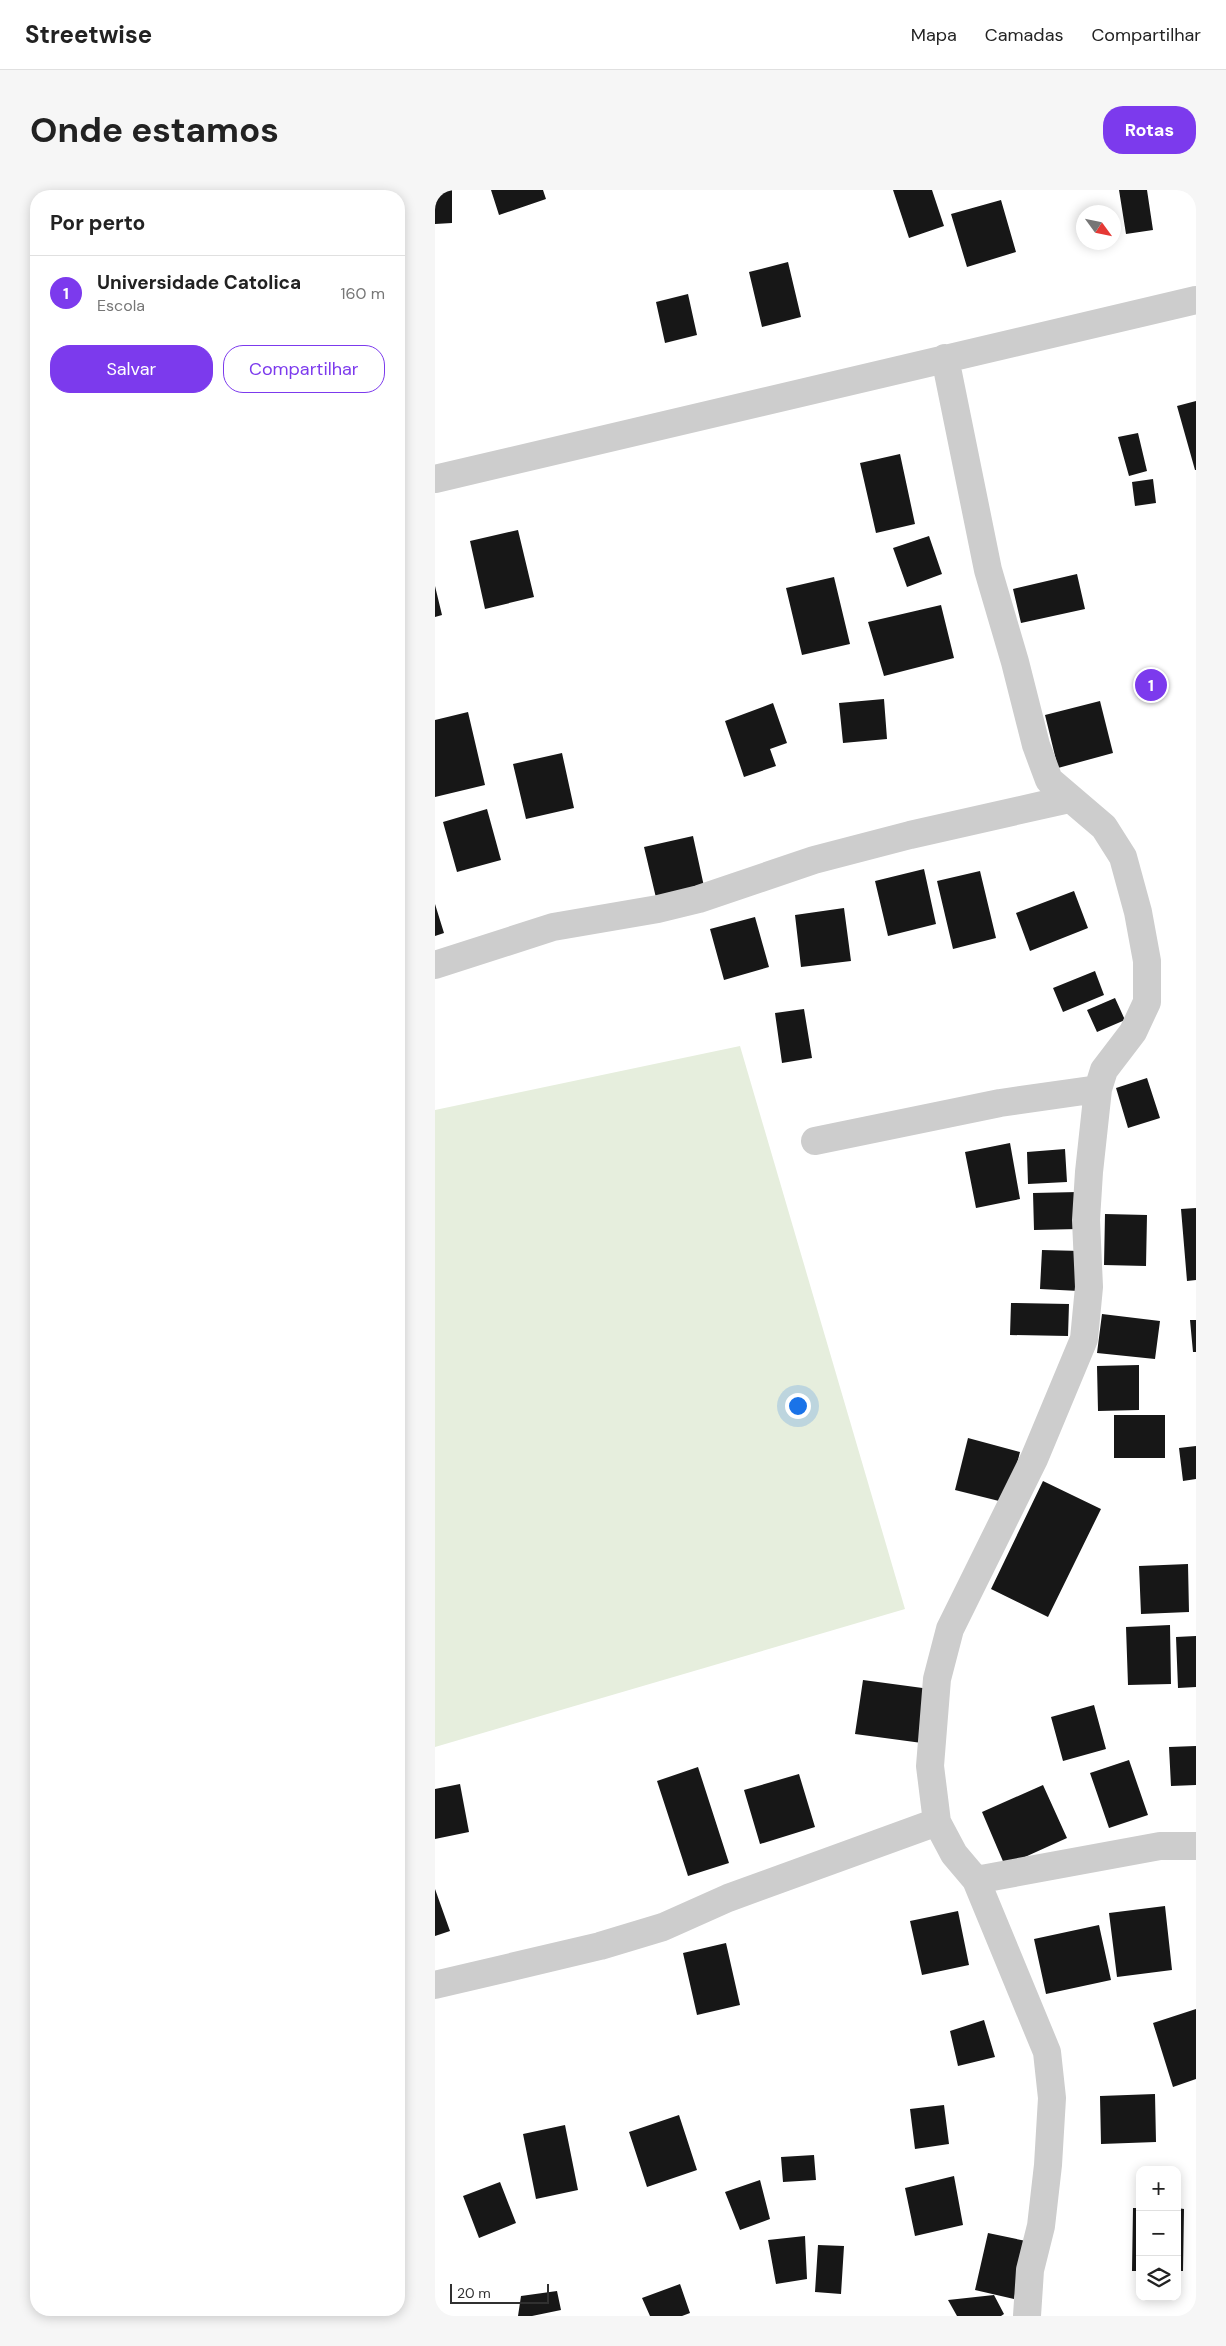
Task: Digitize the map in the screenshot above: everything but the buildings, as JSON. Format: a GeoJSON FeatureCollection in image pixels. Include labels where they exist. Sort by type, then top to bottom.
{"type":"FeatureCollection","features":[{"type":"Feature","properties":{"kind":"street"},"geometry":{"type":"LineString","coordinates":[[435,479],[1196,300]]}},
{"type":"Feature","properties":{"kind":"street"},"geometry":{"type":"LineString","coordinates":[[945,358],[988,570],[1015,662],[1036,745],[1049,780],[1104,827],[1123,857],[1138,912],[1147,961],[1147,1002],[1133,1032],[1104,1070],[1098,1089],[1088,1182],[1086,1220],[1089,1287],[1084,1338],[1034,1459],[950,1629],[937,1679],[931,1758],[937,1822],[954,1854],[977,1880],[1047,2052],[1052,2098],[1048,2165],[1041,2226],[1030,2270],[1027,2316]]}},
{"type":"Feature","properties":{"kind":"street"},"geometry":{"type":"LineString","coordinates":[[435,965],[553,927],[658,909],[699,899],[814,860],[910,835],[1069,799]]}},
{"type":"Feature","properties":{"kind":"street"},"geometry":{"type":"LineString","coordinates":[[815,1141],[1000,1103],[1098,1089]]}},
{"type":"Feature","properties":{"kind":"street"},"geometry":{"type":"LineString","coordinates":[[435,1985],[600,1946],[663,1928],[727,1898],[937,1822]]}},
{"type":"Feature","properties":{"kind":"street"},"geometry":{"type":"LineString","coordinates":[[977,1880],[1160,1846],[1196,1846]]}},
{"type":"Feature","properties":{"kind":"green space"},"geometry":{"type":"Polygon","coordinates":[[[740,1046],[905,1609],[435,1747],[435,1110],[740,1046]]]}},
{"type":"Feature","properties":{"kind":"place","name":"Universidade Catolica"},"geometry":{"type":"Point","coordinates":[1151,685]}}]}
